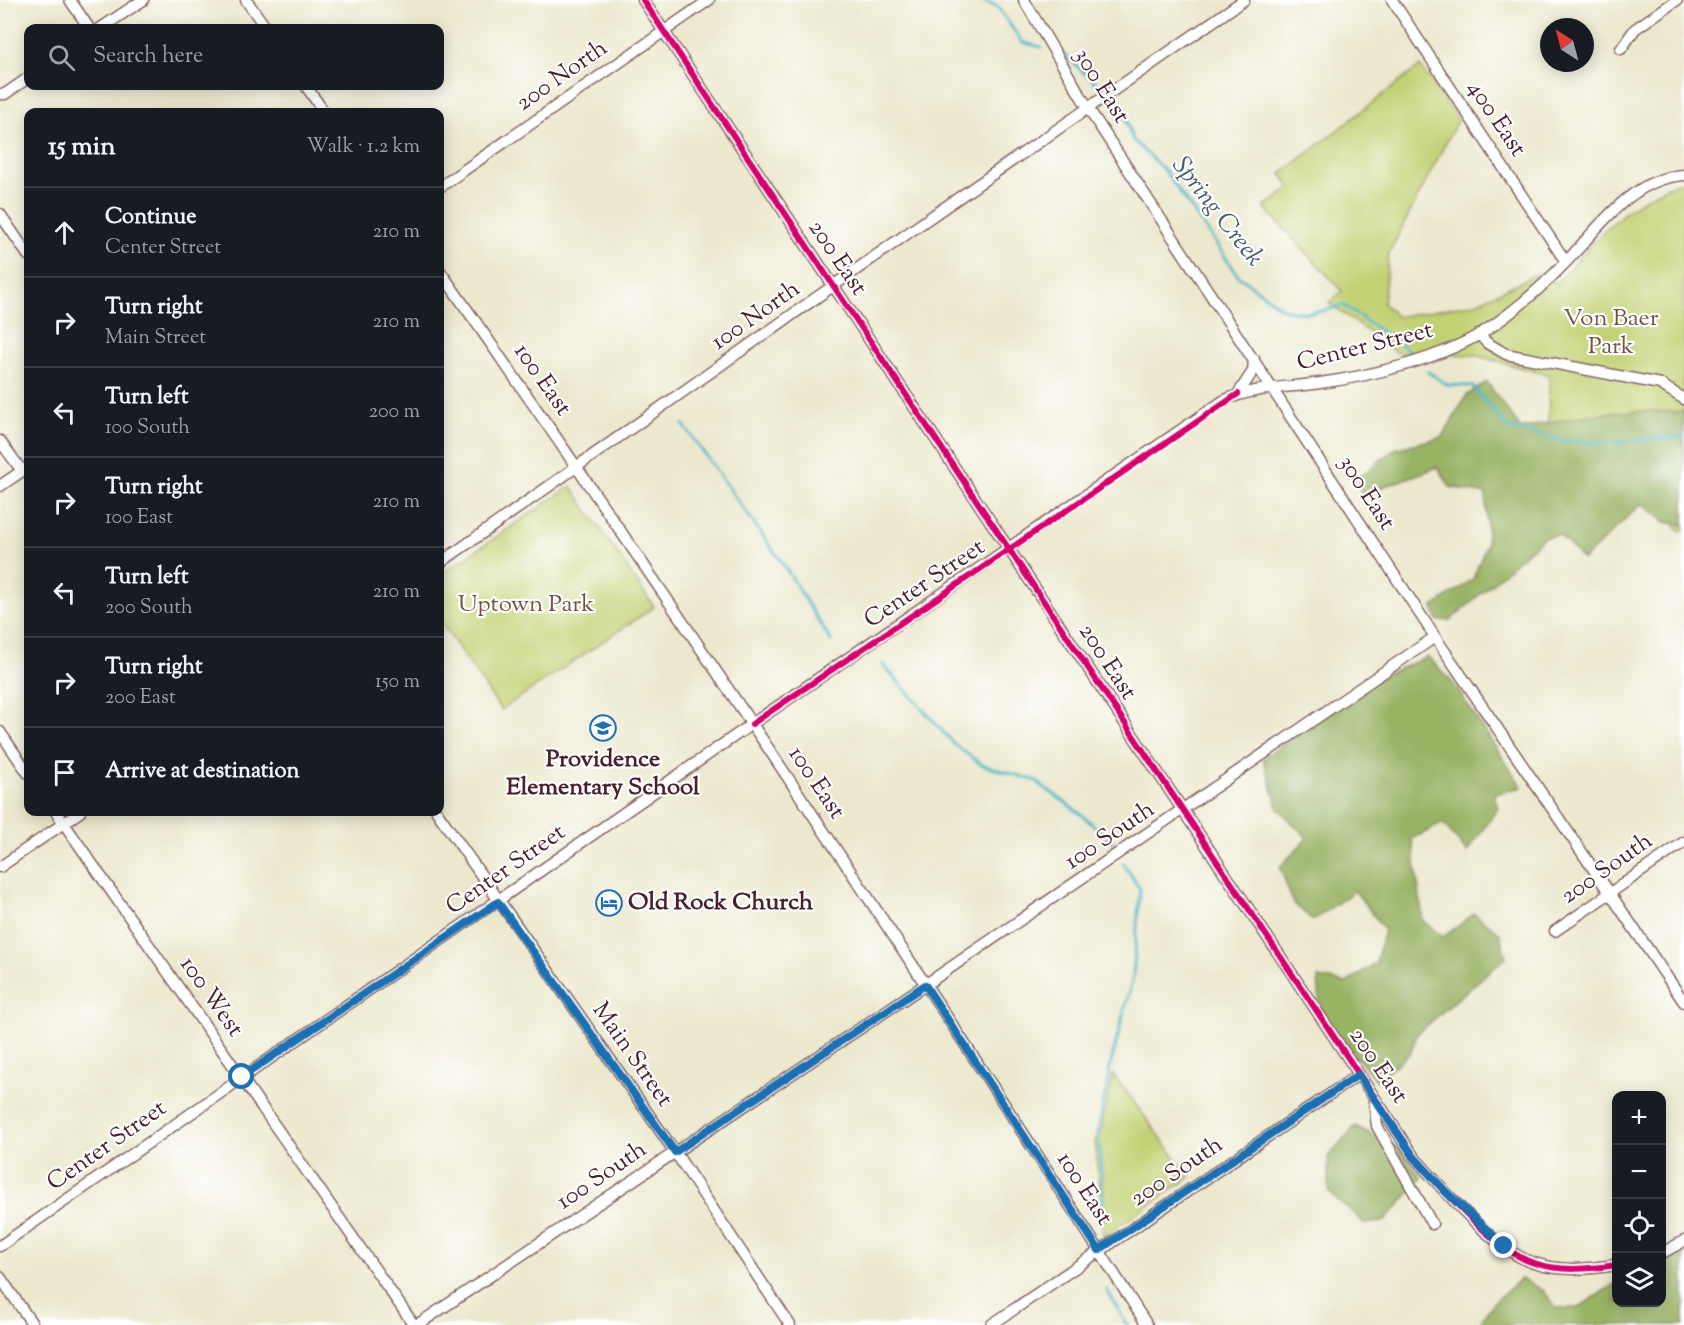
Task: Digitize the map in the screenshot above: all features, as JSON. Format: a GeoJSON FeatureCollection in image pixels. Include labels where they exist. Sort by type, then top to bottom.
{"type":"FeatureCollection","features":[{"type":"Feature","properties":{"kind":"street"},"geometry":{"type":"LineString","coordinates":[[70,0],[86,24]]}},
{"type":"Feature","properties":{"kind":"street"},"geometry":{"type":"LineString","coordinates":[[107,24],[143,0]]}},
{"type":"Feature","properties":{"kind":"street"},"geometry":{"type":"LineString","coordinates":[[246,0],[263,24]]}},
{"type":"Feature","properties":{"kind":"street","name":"200 East"},"geometry":{"type":"LineString","coordinates":[[643,0],[1183,808],[1358,1075],[1422,1166],[1446,1192],[1504,1246],[1533,1263],[1561,1269],[1585,1270],[1612,1266]]}},
{"type":"Feature","properties":{"kind":"street","name":"200 North"},"geometry":{"type":"LineString","coordinates":[[444,183],[708,0]]}},
{"type":"Feature","properties":{"kind":"street","name":"300 East"},"geometry":{"type":"LineString","coordinates":[[1024,0],[1088,108],[1435,637],[1684,1002]]}},
{"type":"Feature","properties":{"kind":"street","name":"100 North"},"geometry":{"type":"LineString","coordinates":[[444,561],[1244,0]]}},
{"type":"Feature","properties":{"kind":"street","name":"400 East"},"geometry":{"type":"LineString","coordinates":[[1392,0],[1566,262]]}},
{"type":"Feature","properties":{"kind":"street"},"geometry":{"type":"LineString","coordinates":[[1622,49],[1635,30],[1677,0]]}},
{"type":"Feature","properties":{"kind":"street"},"geometry":{"type":"LineString","coordinates":[[0,94],[5,94],[24,81]]}},
{"type":"Feature","properties":{"kind":"street"},"geometry":{"type":"LineString","coordinates":[[309,90],[321,108]]}},
{"type":"Feature","properties":{"kind":"street","name":"Center Street"},"geometry":{"type":"LineString","coordinates":[[0,1246],[752,724],[1238,394],[1324,383],[1402,365],[1447,350],[1479,334],[1524,303],[1617,207],[1642,188],[1684,175]]}},
{"type":"Feature","properties":{"kind":"street"},"geometry":{"type":"LineString","coordinates":[[0,214],[24,249]]}},
{"type":"Feature","properties":{"kind":"street","name":"100 East"},"geometry":{"type":"LineString","coordinates":[[444,277],[578,467],[752,724],[1147,1325]]}},
{"type":"Feature","properties":{"kind":"street"},"geometry":{"type":"LineString","coordinates":[[1479,334],[1487,343],[1506,354],[1660,384],[1684,399]]}},
{"type":"Feature","properties":{"kind":"street"},"geometry":{"type":"LineString","coordinates":[[1238,394],[1253,371],[1254,359]]}},
{"type":"Feature","properties":{"kind":"street"},"geometry":{"type":"LineString","coordinates":[[0,441],[24,468]]}},
{"type":"Feature","properties":{"kind":"street"},"geometry":{"type":"LineString","coordinates":[[0,486],[24,470]]}},
{"type":"Feature","properties":{"kind":"street","name":"100 South"},"geometry":{"type":"LineString","coordinates":[[416,1325],[925,985],[1435,637]]}},
{"type":"Feature","properties":{"kind":"street"},"geometry":{"type":"LineString","coordinates":[[0,732],[24,767]]}},
{"type":"Feature","properties":{"kind":"street","name":"100 West"},"geometry":{"type":"LineString","coordinates":[[59,816],[416,1325]]}},
{"type":"Feature","properties":{"kind":"street"},"geometry":{"type":"LineString","coordinates":[[0,867],[74,816]]}},
{"type":"Feature","properties":{"kind":"street","name":"Main Street"},"geometry":{"type":"LineString","coordinates":[[440,816],[675,1152],[790,1325]]}},
{"type":"Feature","properties":{"kind":"street","name":"200 South"},"geometry":{"type":"LineString","coordinates":[[1555,931],[1684,842]]}},
{"type":"Feature","properties":{"kind":"street","name":"200 South"},"geometry":{"type":"LineString","coordinates":[[991,1325],[1358,1075]]}},
{"type":"Feature","properties":{"kind":"street"},"geometry":{"type":"LineString","coordinates":[[1374,1098],[1377,1126],[1432,1224]]}},
{"type":"Feature","properties":{"kind":"street"},"geometry":{"type":"LineString","coordinates":[[1666,1251],[1684,1241]]}},
{"type":"Feature","properties":{"kind":"street"},"geometry":{"type":"LineString","coordinates":[[0,1277],[33,1325]]}},
{"type":"Feature","properties":{"kind":"green space","name":"Von Baer Park"},"geometry":{"type":"Polygon","coordinates":[[[1420,66],[1458,119],[1389,253],[1383,303],[1397,317],[1476,303],[1541,272],[1556,283],[1613,223],[1629,210],[1645,198],[1684,181],[1684,530],[1678,531],[1653,486],[1548,425],[1549,375],[1474,355],[1397,353],[1329,303],[1342,291],[1264,207],[1291,188],[1281,174],[1420,66]]]}},
{"type":"Feature","properties":{"kind":"green space"},"geometry":{"type":"Polygon","coordinates":[[[1487,382],[1521,429],[1602,414],[1642,411],[1684,412],[1684,525],[1665,522],[1642,503],[1583,560],[1560,535],[1544,537],[1451,620],[1438,621],[1433,607],[1473,579],[1487,543],[1486,494],[1450,487],[1438,467],[1361,495],[1359,477],[1395,449],[1442,437],[1467,395],[1487,382]]]}},
{"type":"Feature","properties":{"kind":"green space","name":"Uptown Park"},"geometry":{"type":"Polygon","coordinates":[[[571,486],[654,607],[501,710],[444,627],[444,572],[571,486]]]}},
{"type":"Feature","properties":{"kind":"green space"},"geometry":{"type":"Polygon","coordinates":[[[1428,657],[1453,683],[1522,787],[1494,794],[1498,808],[1467,852],[1443,823],[1412,839],[1423,921],[1443,937],[1474,914],[1499,932],[1506,957],[1417,1034],[1411,1052],[1377,1081],[1321,1018],[1318,978],[1346,983],[1376,963],[1384,929],[1355,891],[1313,920],[1293,903],[1280,867],[1307,838],[1278,808],[1263,758],[1384,675],[1428,657]]]}},
{"type":"Feature","properties":{"kind":"green space"},"geometry":{"type":"Polygon","coordinates":[[[1113,1074],[1190,1177],[1103,1237],[1095,1140],[1101,1132],[1113,1074]]]}},
{"type":"Feature","properties":{"kind":"green space"},"geometry":{"type":"Polygon","coordinates":[[[1355,1126],[1399,1148],[1422,1178],[1385,1221],[1365,1224],[1328,1191],[1328,1157],[1355,1126]]]}},
{"type":"Feature","properties":{"kind":"green space"},"geometry":{"type":"Polygon","coordinates":[[[1684,1250],[1684,1325],[1478,1325],[1493,1303],[1521,1279],[1544,1291],[1556,1308],[1578,1308],[1612,1286],[1612,1307],[1666,1307],[1666,1259],[1684,1250]]]}},
{"type":"Feature","properties":{"kind":"waterway","name":"Spring Creek"},"geometry":{"type":"LineString","coordinates":[[981,0],[997,6],[1022,42],[1041,47]]}},
{"type":"Feature","properties":{"kind":"waterway","name":"Spring Creek"},"geometry":{"type":"LineString","coordinates":[[1062,53],[1102,88]]}},
{"type":"Feature","properties":{"kind":"waterway","name":"Spring Creek"},"geometry":{"type":"LineString","coordinates":[[1114,99],[1121,106],[1133,140],[1165,171],[1240,278],[1278,305],[1294,312],[1308,313],[1343,305],[1411,352]]}},
{"type":"Feature","properties":{"kind":"waterway","name":"Spring Creek"},"geometry":{"type":"LineString","coordinates":[[1428,372],[1448,385],[1472,386],[1508,428],[1556,439],[1598,444],[1684,436]]}},
{"type":"Feature","properties":{"kind":"waterway"},"geometry":{"type":"LineString","coordinates":[[683,424],[783,564],[831,641]]}},
{"type":"Feature","properties":{"kind":"waterway"},"geometry":{"type":"LineString","coordinates":[[883,665],[955,745],[982,765],[1034,780],[1077,811],[1113,842]]}},
{"type":"Feature","properties":{"kind":"waterway"},"geometry":{"type":"LineString","coordinates":[[1105,1219],[1098,1131],[1111,1063],[1133,977],[1140,889],[1123,863]]}},
{"type":"Feature","properties":{"kind":"waterway"},"geometry":{"type":"LineString","coordinates":[[1107,1290],[1127,1325]]}},
{"type":"Feature","properties":{"kind":"cycle path"},"geometry":{"type":"LineString","coordinates":[[643,0],[1414,1157],[1470,1217],[1503,1246],[1519,1256],[1544,1266],[1565,1269],[1612,1265]]}},
{"type":"Feature","properties":{"kind":"cycle path"},"geometry":{"type":"LineString","coordinates":[[752,724],[1238,394]]}},
{"type":"Feature","properties":{"kind":"place","name":"Providence Elementary School"},"geometry":{"type":"Point","coordinates":[603,728]}},
{"type":"Feature","properties":{"kind":"place","name":"Old Rock Church"},"geometry":{"type":"Point","coordinates":[609,903]}},
{"type":"Feature","properties":{"kind":"route"},"geometry":{"type":"LineString","coordinates":[[242,1077],[498,902],[675,1152],[925,985],[1099,1250],[1358,1075],[1414,1157],[1446,1192],[1504,1246]]}}]}
